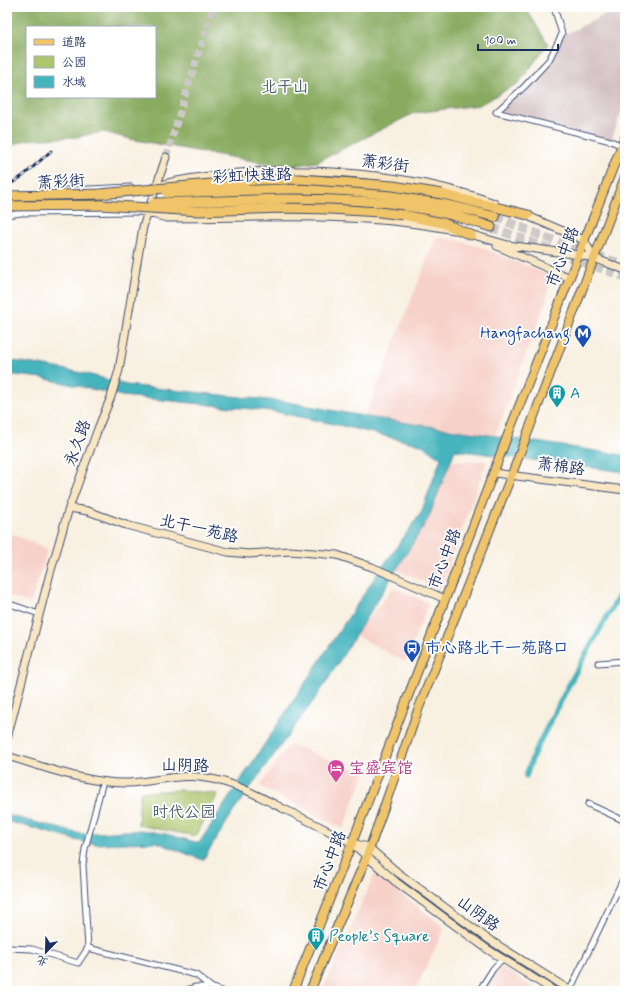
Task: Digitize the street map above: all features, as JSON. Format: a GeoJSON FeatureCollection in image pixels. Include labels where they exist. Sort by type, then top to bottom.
{"type":"FeatureCollection","features":[{"type":"Feature","properties":{"kind":"highway"},"geometry":{"type":"LineString","coordinates":[[98,194],[248,181],[300,179],[393,186],[442,194],[528,215]]}},
{"type":"Feature","properties":{"kind":"highway","name":"彩虹快速路"},"geometry":{"type":"LineString","coordinates":[[7,196],[286,189],[343,190],[401,196],[451,205],[496,217]]}},
{"type":"Feature","properties":{"kind":"highway","name":"彩虹快速路"},"geometry":{"type":"LineString","coordinates":[[7,205],[99,205],[285,199],[354,201],[400,205],[444,213],[491,227]]}},
{"type":"Feature","properties":{"kind":"highway"},"geometry":{"type":"LineString","coordinates":[[99,205],[199,211],[283,208],[379,212],[443,223],[471,235]]}},
{"type":"Feature","properties":{"kind":"main road","name":"市心中路"},"geometry":{"type":"LineString","coordinates":[[294,991],[507,437],[625,137]]}},
{"type":"Feature","properties":{"kind":"main road","name":"永久路"},"geometry":{"type":"LineString","coordinates":[[7,738],[39,614],[69,508],[111,397],[119,370],[143,227],[166,157]]}},
{"type":"Feature","properties":{"kind":"main road","name":"萧彩街"},"geometry":{"type":"LineString","coordinates":[[28,198],[147,190],[174,180],[240,172],[289,171],[371,176],[441,186],[472,195],[528,215],[584,240]]}},
{"type":"Feature","properties":{"kind":"main road","name":"市心中路"},"geometry":{"type":"LineString","coordinates":[[310,991],[368,852],[421,703],[512,474],[625,177]]}},
{"type":"Feature","properties":{"kind":"main road","name":"萧彩街"},"geometry":{"type":"LineString","coordinates":[[28,209],[111,208],[148,212],[167,218],[338,216],[389,220],[453,230],[508,245],[594,258],[625,270]]}},
{"type":"Feature","properties":{"kind":"main road","name":"萧彩街"},"geometry":{"type":"LineString","coordinates":[[471,235],[570,278]]}},
{"type":"Feature","properties":{"kind":"main road"},"geometry":{"type":"LineString","coordinates":[[584,240],[594,258]]}},
{"type":"Feature","properties":{"kind":"main road","name":"萧棉路"},"geometry":{"type":"LineString","coordinates":[[494,473],[512,474],[625,490]]}},
{"type":"Feature","properties":{"kind":"main road","name":"北干一苑路"},"geometry":{"type":"LineString","coordinates":[[69,508],[88,512],[126,525],[228,552],[249,554],[290,551],[337,555],[445,599]]}},
{"type":"Feature","properties":{"kind":"main road","name":"山阴路"},"geometry":{"type":"LineString","coordinates":[[7,756],[74,776],[103,781],[128,783],[185,777],[206,778],[234,785],[254,793],[368,852],[488,939],[571,991]]}},
{"type":"Feature","properties":{"kind":"main road","name":"山阴路"},"geometry":{"type":"LineString","coordinates":[[368,852],[396,882],[502,959],[554,991]]}},
{"type":"Feature","properties":{"kind":"street"},"geometry":{"type":"LineString","coordinates":[[554,7],[562,34],[549,60],[524,87],[496,112],[611,141],[622,146]]}},
{"type":"Feature","properties":{"kind":"street"},"geometry":{"type":"LineString","coordinates":[[7,205],[23,195],[34,192],[156,187]]}},
{"type":"Feature","properties":{"kind":"street"},"geometry":{"type":"LineString","coordinates":[[7,215],[36,213],[148,212]]}},
{"type":"Feature","properties":{"kind":"street"},"geometry":{"type":"LineString","coordinates":[[7,603],[39,614]]}},
{"type":"Feature","properties":{"kind":"street"},"geometry":{"type":"LineString","coordinates":[[598,663],[625,661]]}},
{"type":"Feature","properties":{"kind":"street"},"geometry":{"type":"LineString","coordinates":[[7,948],[32,949],[78,963],[88,948],[83,865],[85,849],[103,781]]}},
{"type":"Feature","properties":{"kind":"street"},"geometry":{"type":"LineString","coordinates":[[588,804],[625,821]]}},
{"type":"Feature","properties":{"kind":"street"},"geometry":{"type":"LineString","coordinates":[[571,991],[625,875]]}},
{"type":"Feature","properties":{"kind":"street"},"geometry":{"type":"LineString","coordinates":[[88,948],[196,975],[211,987],[221,991]]}},
{"type":"Feature","properties":{"kind":"street"},"geometry":{"type":"LineString","coordinates":[[479,991],[493,969],[502,959]]}},
{"type":"Feature","properties":{"kind":"street"},"geometry":{"type":"LineString","coordinates":[[184,991],[195,987],[211,987]]}},
{"type":"Feature","properties":{"kind":"shaded area"},"geometry":{"type":"Polygon","coordinates":[[[620,7],[625,7],[625,102],[611,141],[496,112],[549,60],[560,37],[620,7]]]}},
{"type":"Feature","properties":{"kind":"shaded area"},"geometry":{"type":"Polygon","coordinates":[[[436,237],[454,239],[483,248],[550,276],[547,299],[493,441],[364,420],[436,237]]]}},
{"type":"Feature","properties":{"kind":"shaded area"},"geometry":{"type":"Polygon","coordinates":[[[450,461],[487,461],[440,589],[397,570],[428,519],[450,461]]]}},
{"type":"Feature","properties":{"kind":"shaded area"},"geometry":{"type":"Polygon","coordinates":[[[7,532],[48,549],[31,603],[7,596],[7,532]]]}},
{"type":"Feature","properties":{"kind":"shaded area"},"geometry":{"type":"Polygon","coordinates":[[[393,588],[429,603],[405,662],[355,635],[393,588]]]}},
{"type":"Feature","properties":{"kind":"shaded area"},"geometry":{"type":"Polygon","coordinates":[[[289,744],[365,773],[343,829],[260,786],[289,744]]]}},
{"type":"Feature","properties":{"kind":"shaded area"},"geometry":{"type":"Polygon","coordinates":[[[375,873],[445,928],[415,991],[322,991],[375,873]]]}},
{"type":"Feature","properties":{"kind":"shaded area"},"geometry":{"type":"Polygon","coordinates":[[[498,964],[538,991],[481,991],[498,964]]]}},
{"type":"Feature","properties":{"kind":"green space","name":"北干山"},"geometry":{"type":"Polygon","coordinates":[[[7,7],[525,7],[548,44],[519,83],[479,105],[414,113],[317,162],[286,167],[130,139],[104,132],[77,137],[27,140],[7,147],[7,7]]]}},
{"type":"Feature","properties":{"kind":"green space","name":"时代公园"},"geometry":{"type":"Polygon","coordinates":[[[180,790],[218,794],[196,836],[138,825],[140,792],[180,790]]]}},
{"type":"Feature","properties":{"kind":"water"},"geometry":{"type":"Polygon","coordinates":[[[7,360],[82,373],[126,385],[288,402],[368,417],[617,454],[625,456],[625,472],[455,450],[428,519],[322,689],[237,806],[203,860],[156,842],[95,844],[7,821],[7,815],[81,834],[141,830],[166,834],[199,843],[377,574],[421,513],[441,458],[422,445],[271,411],[122,396],[42,378],[7,374],[7,360]]]}},
{"type":"Feature","properties":{"kind":"waterway"},"geometry":{"type":"LineString","coordinates":[[526,776],[534,753],[573,677],[625,585]]}},
{"type":"Feature","properties":{"kind":"tunnel"},"geometry":{"type":"LineString","coordinates":[[166,157],[213,7]]}},
{"type":"Feature","properties":{"kind":"tunnel"},"geometry":{"type":"LineString","coordinates":[[7,203],[28,199]]}},
{"type":"Feature","properties":{"kind":"tunnel"},"geometry":{"type":"LineString","coordinates":[[495,217],[558,242],[625,265]]}},
{"type":"Feature","properties":{"kind":"tunnel"},"geometry":{"type":"LineString","coordinates":[[491,227],[552,250]]}},
{"type":"Feature","properties":{"kind":"tunnel"},"geometry":{"type":"LineString","coordinates":[[569,257],[625,277]]}},
{"type":"Feature","properties":{"kind":"railway"},"geometry":{"type":"LineString","coordinates":[[7,186],[23,176],[51,151]]}},
{"type":"Feature","properties":{"kind":"place","name":"Hangfachang"},"geometry":{"type":"Point","coordinates":[583,348]}},
{"type":"Feature","properties":{"kind":"place","name":"A"},"geometry":{"type":"Point","coordinates":[557,408]}},
{"type":"Feature","properties":{"kind":"place","name":"市心路北干一苑路口"},"geometry":{"type":"Point","coordinates":[412,663]}},
{"type":"Feature","properties":{"kind":"place","name":"宝盛宾馆"},"geometry":{"type":"Point","coordinates":[336,783]}},
{"type":"Feature","properties":{"kind":"place","name":"People’s Square"},"geometry":{"type":"Point","coordinates":[316,951]}}]}
